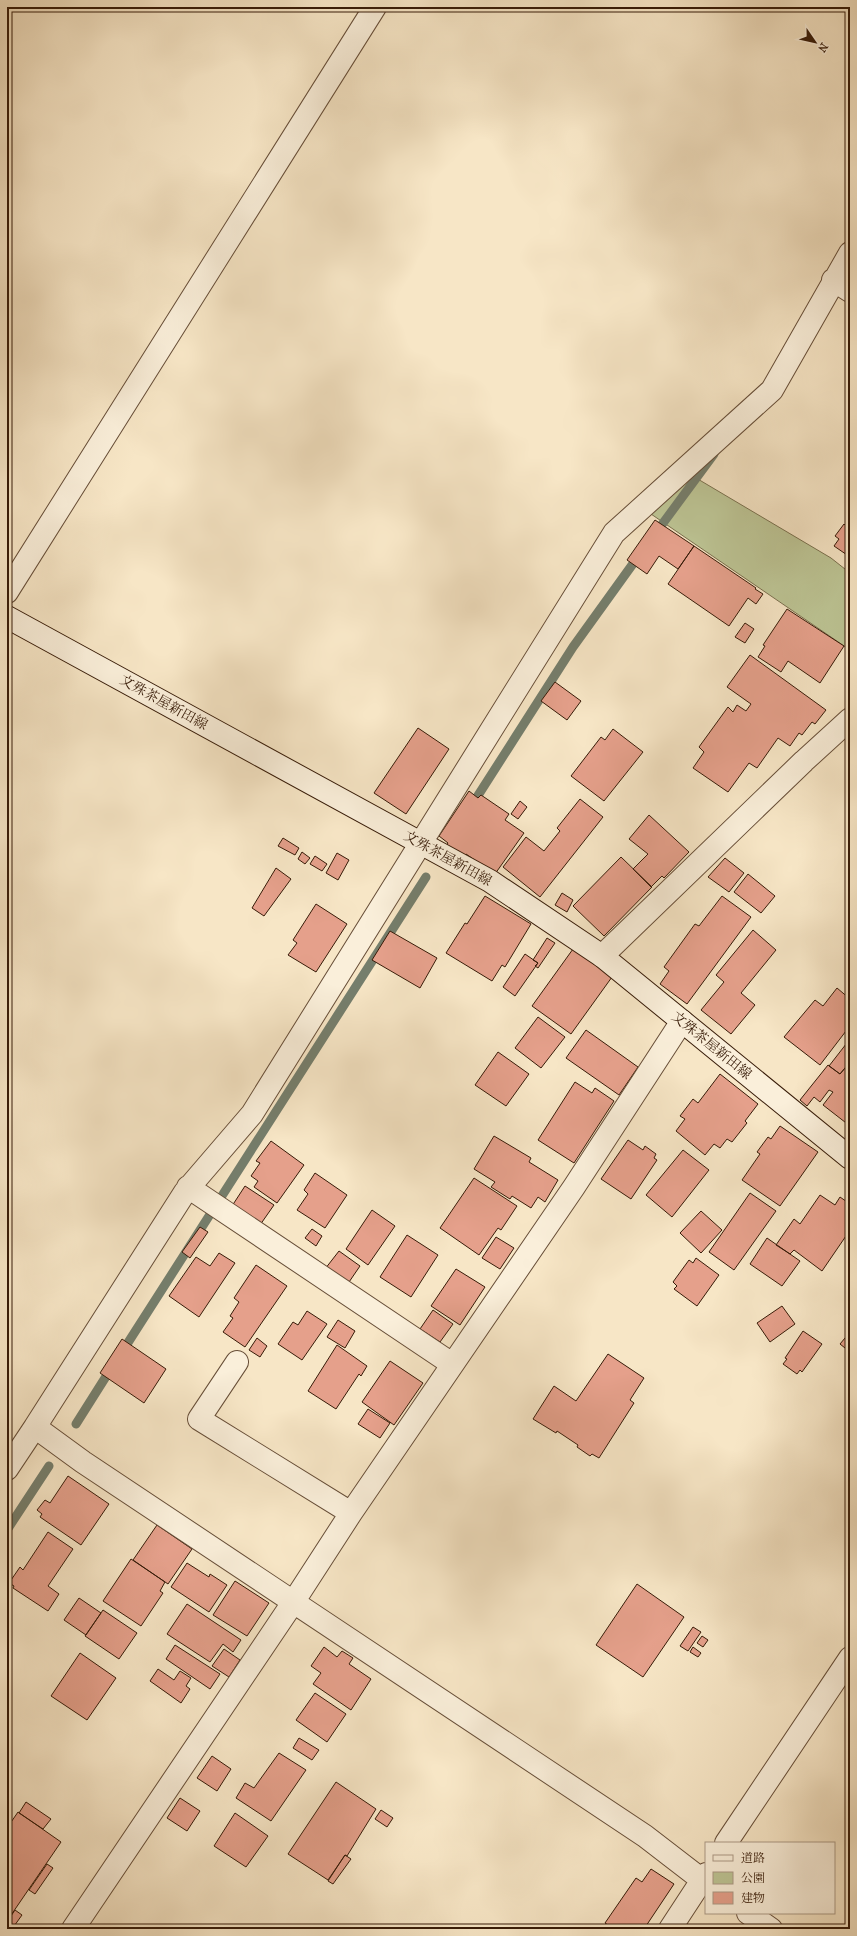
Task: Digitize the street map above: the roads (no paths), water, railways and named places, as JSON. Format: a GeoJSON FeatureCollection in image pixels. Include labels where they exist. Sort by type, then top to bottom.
{"type":"FeatureCollection","features":[{"type":"Feature","properties":{"kind":"street"},"geometry":{"type":"LineString","coordinates":[[7,592],[375,7]]}},
{"type":"Feature","properties":{"kind":"street"},"geometry":{"type":"LineString","coordinates":[[7,1469],[36,1427],[188,1187],[252,1114],[614,533],[772,390],[842,286],[850,253]]}},
{"type":"Feature","properties":{"kind":"street","name":"文殊茶屋新田線"},"geometry":{"type":"LineString","coordinates":[[7,617],[490,881],[602,956],[850,1158]]}},
{"type":"Feature","properties":{"kind":"street"},"geometry":{"type":"LineString","coordinates":[[602,956],[804,761],[850,719]]}},
{"type":"Feature","properties":{"kind":"street"},"geometry":{"type":"LineString","coordinates":[[73,1929],[452,1364],[574,1187],[682,1020]]}},
{"type":"Feature","properties":{"kind":"street"},"geometry":{"type":"LineString","coordinates":[[188,1187],[452,1364]]}},
{"type":"Feature","properties":{"kind":"street"},"geometry":{"type":"LineString","coordinates":[[237,1362],[199,1419],[351,1514]]}},
{"type":"Feature","properties":{"kind":"street"},"geometry":{"type":"LineString","coordinates":[[36,1427],[83,1462],[645,1836],[705,1879],[670,1929]]}},
{"type":"Feature","properties":{"kind":"street"},"geometry":{"type":"LineString","coordinates":[[727,1842],[850,1658]]}},
{"type":"Feature","properties":{"kind":"street"},"geometry":{"type":"LineString","coordinates":[[749,1914],[771,1929]]}},
{"type":"Feature","properties":{"kind":"waterway"},"geometry":{"type":"LineString","coordinates":[[655,534],[714,454]]}},
{"type":"Feature","properties":{"kind":"waterway"},"geometry":{"type":"LineString","coordinates":[[470,808],[573,647],[640,554]]}},
{"type":"Feature","properties":{"kind":"waterway"},"geometry":{"type":"LineString","coordinates":[[122,1352],[426,877]]}},
{"type":"Feature","properties":{"kind":"waterway"},"geometry":{"type":"LineString","coordinates":[[76,1424],[112,1367]]}},
{"type":"Feature","properties":{"kind":"waterway"},"geometry":{"type":"LineString","coordinates":[[7,1530],[49,1466]]}}]}
